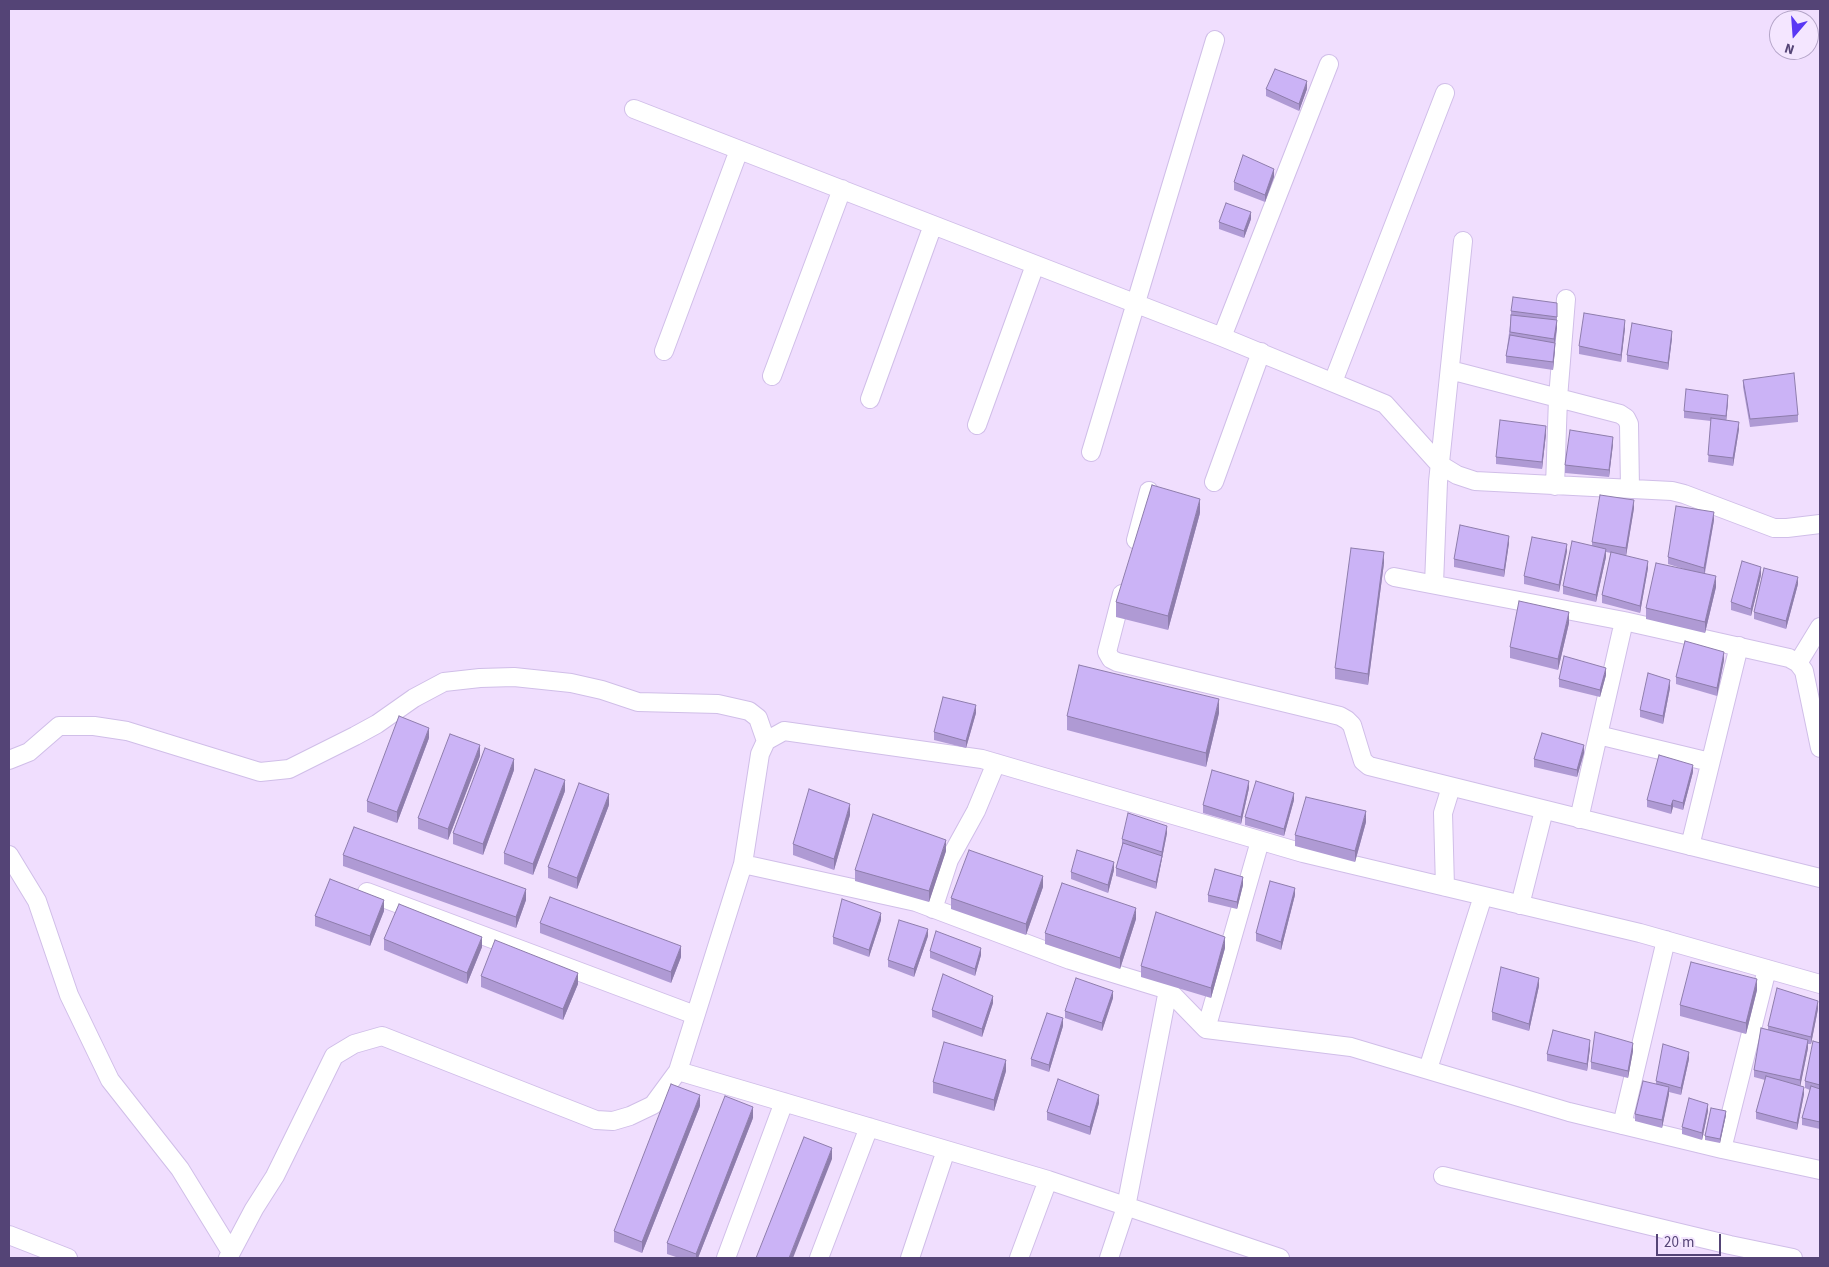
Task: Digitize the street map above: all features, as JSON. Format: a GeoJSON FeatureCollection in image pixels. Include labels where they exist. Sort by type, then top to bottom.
{"type":"FeatureCollection","features":[{"type":"Feature","properties":{"kind":"street"},"geometry":{"type":"LineString","coordinates":[[1091,452],[1215,40]]}},
{"type":"Feature","properties":{"kind":"street"},"geometry":{"type":"LineString","coordinates":[[1222,337],[1329,64]]}},
{"type":"Feature","properties":{"kind":"street"},"geometry":{"type":"LineString","coordinates":[[1333,382],[1445,93]]}},
{"type":"Feature","properties":{"kind":"street"},"geometry":{"type":"LineString","coordinates":[[634,109],[1222,337],[1385,404],[1440,464],[1457,475],[1475,481],[1672,491],[1774,528],[1820,524]]}},
{"type":"Feature","properties":{"kind":"street"},"geometry":{"type":"LineString","coordinates":[[664,350],[739,150]]}},
{"type":"Feature","properties":{"kind":"street"},"geometry":{"type":"LineString","coordinates":[[772,376],[842,189]]}},
{"type":"Feature","properties":{"kind":"street"},"geometry":{"type":"LineString","coordinates":[[870,399],[933,225]]}},
{"type":"Feature","properties":{"kind":"street"},"geometry":{"type":"LineString","coordinates":[[1434,584],[1440,464],[1463,241]]}},
{"type":"Feature","properties":{"kind":"street"},"geometry":{"type":"LineString","coordinates":[[977,425],[1035,264]]}},
{"type":"Feature","properties":{"kind":"street"},"geometry":{"type":"LineString","coordinates":[[1555,486],[1558,398],[1566,299]]}},
{"type":"Feature","properties":{"kind":"street"},"geometry":{"type":"LineString","coordinates":[[1214,482],[1260,352]]}},
{"type":"Feature","properties":{"kind":"street"},"geometry":{"type":"LineString","coordinates":[[1450,370],[1620,414],[1626,418],[1629,424],[1630,489]]}},
{"type":"Feature","properties":{"kind":"street"},"geometry":{"type":"LineString","coordinates":[[1133,554],[1149,491]]}},
{"type":"Feature","properties":{"kind":"street"},"geometry":{"type":"LineString","coordinates":[[1394,577],[1778,654],[1798,662],[1804,671],[1820,748]]}},
{"type":"Feature","properties":{"kind":"street"},"geometry":{"type":"LineString","coordinates":[[1126,581],[1107,652],[1110,658],[1117,662],[1340,716],[1352,725],[1363,761],[1369,766],[1820,878]]}},
{"type":"Feature","properties":{"kind":"street"},"geometry":{"type":"LineString","coordinates":[[1579,818],[1624,622]]}},
{"type":"Feature","properties":{"kind":"street"},"geometry":{"type":"LineString","coordinates":[[1798,662],[1820,627]]}},
{"type":"Feature","properties":{"kind":"street"},"geometry":{"type":"LineString","coordinates":[[1690,846],[1739,646]]}},
{"type":"Feature","properties":{"kind":"street"},"geometry":{"type":"LineString","coordinates":[[9,760],[29,752],[59,726],[94,726],[127,731],[260,772],[288,769],[377,724],[414,698],[444,682],[514,677],[571,683],[602,690],[638,702],[718,704],[742,709],[749,711],[758,718],[766,741]]}},
{"type":"Feature","properties":{"kind":"street"},"geometry":{"type":"LineString","coordinates":[[230,1255],[275,1176],[334,1056],[354,1044],[382,1036],[596,1120],[613,1121],[630,1116],[653,1105],[678,1071],[743,864],[760,754],[766,741],[784,731],[982,759],[1303,853],[1666,940],[1820,984]]}},
{"type":"Feature","properties":{"kind":"street"},"geometry":{"type":"LineString","coordinates":[[1598,735],[1710,762]]}},
{"type":"Feature","properties":{"kind":"street"},"geometry":{"type":"LineString","coordinates":[[933,909],[949,860],[976,811],[996,763]]}},
{"type":"Feature","properties":{"kind":"street"},"geometry":{"type":"LineString","coordinates":[[1445,887],[1443,813],[1451,787]]}},
{"type":"Feature","properties":{"kind":"street"},"geometry":{"type":"LineString","coordinates":[[1520,905],[1544,810]]}},
{"type":"Feature","properties":{"kind":"street"},"geometry":{"type":"LineString","coordinates":[[1206,1029],[1260,841]]}},
{"type":"Feature","properties":{"kind":"street"},"geometry":{"type":"LineString","coordinates":[[9,855],[37,901],[69,995],[110,1080],[180,1169],[230,1255]]}},
{"type":"Feature","properties":{"kind":"street"},"geometry":{"type":"LineString","coordinates":[[743,864],[916,902],[1070,960],[1168,990],[1206,1029],[1352,1046],[1569,1112],[1722,1149],[1820,1170]]}},
{"type":"Feature","properties":{"kind":"street"},"geometry":{"type":"LineString","coordinates":[[367,892],[695,1016]]}},
{"type":"Feature","properties":{"kind":"street"},"geometry":{"type":"LineString","coordinates":[[1428,1069],[1482,896]]}},
{"type":"Feature","properties":{"kind":"street"},"geometry":{"type":"LineString","coordinates":[[1622,1125],[1666,940]]}},
{"type":"Feature","properties":{"kind":"street"},"geometry":{"type":"LineString","coordinates":[[1722,1149],[1767,969]]}},
{"type":"Feature","properties":{"kind":"street"},"geometry":{"type":"LineString","coordinates":[[1109,1258],[1126,1207],[1168,990]]}},
{"type":"Feature","properties":{"kind":"street"},"geometry":{"type":"LineString","coordinates":[[678,1071],[1048,1180],[1126,1207],[1246,1253],[1280,1258]]}},
{"type":"Feature","properties":{"kind":"street"},"geometry":{"type":"LineString","coordinates":[[726,1258],[784,1102]]}},
{"type":"Feature","properties":{"kind":"street"},"geometry":{"type":"LineString","coordinates":[[820,1258],[869,1127]]}},
{"type":"Feature","properties":{"kind":"street"},"geometry":{"type":"LineString","coordinates":[[910,1258],[946,1150]]}},
{"type":"Feature","properties":{"kind":"street"},"geometry":{"type":"LineString","coordinates":[[1443,1176],[1730,1245],[1793,1258]]}},
{"type":"Feature","properties":{"kind":"street"},"geometry":{"type":"LineString","coordinates":[[1019,1258],[1048,1180]]}},
{"type":"Feature","properties":{"kind":"street"},"geometry":{"type":"LineString","coordinates":[[9,1235],[68,1258]]}},
{"type":"Feature","properties":{"kind":"building"},"geometry":{"type":"Polygon","coordinates":[[[1275,69],[1307,81],[1299,104],[1266,89],[1275,69]]]}},
{"type":"Feature","properties":{"kind":"building"},"geometry":{"type":"Polygon","coordinates":[[[1243,155],[1274,169],[1265,195],[1234,182],[1243,155]]]}},
{"type":"Feature","properties":{"kind":"building"},"geometry":{"type":"Polygon","coordinates":[[[1226,203],[1251,212],[1244,231],[1219,222],[1226,203]]]}},
{"type":"Feature","properties":{"kind":"building"},"geometry":{"type":"Polygon","coordinates":[[[1513,297],[1557,303],[1557,317],[1511,311],[1513,297]]]}},
{"type":"Feature","properties":{"kind":"building"},"geometry":{"type":"Polygon","coordinates":[[[1584,313],[1625,320],[1621,355],[1579,346],[1584,313]]]}},
{"type":"Feature","properties":{"kind":"building"},"geometry":{"type":"Polygon","coordinates":[[[1511,315],[1557,320],[1554,339],[1510,332],[1511,315]]]}},
{"type":"Feature","properties":{"kind":"building"},"geometry":{"type":"Polygon","coordinates":[[[1632,323],[1672,331],[1668,363],[1627,355],[1632,323]]]}},
{"type":"Feature","properties":{"kind":"building"},"geometry":{"type":"Polygon","coordinates":[[[1510,335],[1555,343],[1553,362],[1506,356],[1510,335]]]}},
{"type":"Feature","properties":{"kind":"building"},"geometry":{"type":"Polygon","coordinates":[[[1794,373],[1798,415],[1750,419],[1743,380],[1794,373]]]}},
{"type":"Feature","properties":{"kind":"building"},"geometry":{"type":"Polygon","coordinates":[[[1686,389],[1728,395],[1726,416],[1684,411],[1686,389]]]}},
{"type":"Feature","properties":{"kind":"building"},"geometry":{"type":"Polygon","coordinates":[[[1711,418],[1739,422],[1733,458],[1708,455],[1711,418]]]}},
{"type":"Feature","properties":{"kind":"building"},"geometry":{"type":"Polygon","coordinates":[[[1500,420],[1546,426],[1542,462],[1496,457],[1500,420]]]}},
{"type":"Feature","properties":{"kind":"building"},"geometry":{"type":"Polygon","coordinates":[[[1570,430],[1613,437],[1609,470],[1565,465],[1570,430]]]}},
{"type":"Feature","properties":{"kind":"building"},"geometry":{"type":"Polygon","coordinates":[[[1152,485],[1200,499],[1168,616],[1116,602],[1152,485]]]}},
{"type":"Feature","properties":{"kind":"building"},"geometry":{"type":"Polygon","coordinates":[[[1600,495],[1634,500],[1626,548],[1592,542],[1600,495]]]}},
{"type":"Feature","properties":{"kind":"building"},"geometry":{"type":"Polygon","coordinates":[[[1676,506],[1714,512],[1704,568],[1668,557],[1676,506]]]}},
{"type":"Feature","properties":{"kind":"building"},"geometry":{"type":"Polygon","coordinates":[[[1460,525],[1509,536],[1504,570],[1454,559],[1460,525]]]}},
{"type":"Feature","properties":{"kind":"building"},"geometry":{"type":"Polygon","coordinates":[[[1532,537],[1567,544],[1559,585],[1524,576],[1532,537]]]}},
{"type":"Feature","properties":{"kind":"building"},"geometry":{"type":"Polygon","coordinates":[[[1572,541],[1606,549],[1596,595],[1563,586],[1572,541]]]}},
{"type":"Feature","properties":{"kind":"building"},"geometry":{"type":"Polygon","coordinates":[[[1351,548],[1384,552],[1368,674],[1335,668],[1351,548]]]}},
{"type":"Feature","properties":{"kind":"building"},"geometry":{"type":"Polygon","coordinates":[[[1611,552],[1648,561],[1640,606],[1602,595],[1611,552]]]}},
{"type":"Feature","properties":{"kind":"building"},"geometry":{"type":"Polygon","coordinates":[[[1742,561],[1761,567],[1751,609],[1731,602],[1742,561]]]}},
{"type":"Feature","properties":{"kind":"building"},"geometry":{"type":"Polygon","coordinates":[[[1656,563],[1716,576],[1705,622],[1646,608],[1656,563]]]}},
{"type":"Feature","properties":{"kind":"building"},"geometry":{"type":"Polygon","coordinates":[[[1764,568],[1798,577],[1786,621],[1754,612],[1764,568]]]}},
{"type":"Feature","properties":{"kind":"building"},"geometry":{"type":"Polygon","coordinates":[[[1519,601],[1569,612],[1558,659],[1510,647],[1519,601]]]}},
{"type":"Feature","properties":{"kind":"building"},"geometry":{"type":"Polygon","coordinates":[[[1685,641],[1724,652],[1717,688],[1676,677],[1685,641]]]}},
{"type":"Feature","properties":{"kind":"building"},"geometry":{"type":"Polygon","coordinates":[[[1564,656],[1606,668],[1600,690],[1559,679],[1564,656]]]}},
{"type":"Feature","properties":{"kind":"building"},"geometry":{"type":"Polygon","coordinates":[[[1079,665],[1219,699],[1206,753],[1067,716],[1079,665]]]}},
{"type":"Feature","properties":{"kind":"building"},"geometry":{"type":"Polygon","coordinates":[[[1648,673],[1670,680],[1663,716],[1640,710],[1648,673]]]}},
{"type":"Feature","properties":{"kind":"building"},"geometry":{"type":"Polygon","coordinates":[[[943,697],[976,705],[966,741],[934,732],[943,697]]]}},
{"type":"Feature","properties":{"kind":"building"},"geometry":{"type":"Polygon","coordinates":[[[399,716],[429,728],[397,812],[367,801],[399,716]]]}},
{"type":"Feature","properties":{"kind":"building"},"geometry":{"type":"Polygon","coordinates":[[[1542,733],[1584,745],[1577,770],[1534,759],[1542,733]]]}},
{"type":"Feature","properties":{"kind":"building"},"geometry":{"type":"Polygon","coordinates":[[[450,734],[480,745],[448,829],[418,818],[450,734]]]}},
{"type":"Feature","properties":{"kind":"building"},"geometry":{"type":"Polygon","coordinates":[[[485,748],[514,759],[483,844],[453,833],[485,748]]]}},
{"type":"Feature","properties":{"kind":"building"},"geometry":{"type":"Polygon","coordinates":[[[1659,755],[1693,765],[1683,803],[1673,800],[1671,806],[1647,800],[1659,755]]]}},
{"type":"Feature","properties":{"kind":"building"},"geometry":{"type":"Polygon","coordinates":[[[535,769],[565,780],[533,864],[504,853],[535,769]]]}},
{"type":"Feature","properties":{"kind":"building"},"geometry":{"type":"Polygon","coordinates":[[[1212,770],[1249,781],[1241,817],[1203,805],[1212,770]]]}},
{"type":"Feature","properties":{"kind":"building"},"geometry":{"type":"Polygon","coordinates":[[[1256,781],[1294,793],[1284,829],[1245,817],[1256,781]]]}},
{"type":"Feature","properties":{"kind":"building"},"geometry":{"type":"Polygon","coordinates":[[[579,783],[609,794],[577,878],[548,867],[579,783]]]}},
{"type":"Feature","properties":{"kind":"building"},"geometry":{"type":"Polygon","coordinates":[[[809,789],[850,804],[834,859],[793,844],[809,789]]]}},
{"type":"Feature","properties":{"kind":"building"},"geometry":{"type":"Polygon","coordinates":[[[1306,797],[1366,811],[1355,851],[1295,835],[1306,797]]]}},
{"type":"Feature","properties":{"kind":"building"},"geometry":{"type":"Polygon","coordinates":[[[1128,813],[1167,826],[1162,852],[1122,839],[1128,813]]]}},
{"type":"Feature","properties":{"kind":"building"},"geometry":{"type":"Polygon","coordinates":[[[873,814],[946,840],[929,891],[855,870],[873,814]]]}},
{"type":"Feature","properties":{"kind":"building"},"geometry":{"type":"Polygon","coordinates":[[[354,827],[526,889],[516,917],[343,855],[354,827]]]}},
{"type":"Feature","properties":{"kind":"building"},"geometry":{"type":"Polygon","coordinates":[[[1123,843],[1162,856],[1156,882],[1116,868],[1123,843]]]}},
{"type":"Feature","properties":{"kind":"building"},"geometry":{"type":"Polygon","coordinates":[[[969,850],[1043,876],[1026,924],[951,898],[969,850]]]}},
{"type":"Feature","properties":{"kind":"building"},"geometry":{"type":"Polygon","coordinates":[[[1077,850],[1114,862],[1108,885],[1071,872],[1077,850]]]}},
{"type":"Feature","properties":{"kind":"building"},"geometry":{"type":"Polygon","coordinates":[[[1215,869],[1243,877],[1237,902],[1208,895],[1215,869]]]}},
{"type":"Feature","properties":{"kind":"building"},"geometry":{"type":"Polygon","coordinates":[[[330,879],[384,900],[370,936],[315,916],[330,879]]]}},
{"type":"Feature","properties":{"kind":"building"},"geometry":{"type":"Polygon","coordinates":[[[1270,881],[1295,888],[1281,942],[1256,933],[1270,881]]]}},
{"type":"Feature","properties":{"kind":"building"},"geometry":{"type":"Polygon","coordinates":[[[1062,883],[1136,908],[1120,958],[1045,933],[1062,883]]]}},
{"type":"Feature","properties":{"kind":"building"},"geometry":{"type":"Polygon","coordinates":[[[550,897],[681,946],[671,972],[540,923],[550,897]]]}},
{"type":"Feature","properties":{"kind":"building"},"geometry":{"type":"Polygon","coordinates":[[[842,899],[881,913],[869,950],[833,937],[842,899]]]}},
{"type":"Feature","properties":{"kind":"building"},"geometry":{"type":"Polygon","coordinates":[[[399,904],[482,937],[467,973],[384,939],[399,904]]]}},
{"type":"Feature","properties":{"kind":"building"},"geometry":{"type":"Polygon","coordinates":[[[1156,912],[1225,937],[1211,988],[1141,966],[1156,912]]]}},
{"type":"Feature","properties":{"kind":"building"},"geometry":{"type":"Polygon","coordinates":[[[899,920],[928,929],[914,969],[888,960],[899,920]]]}},
{"type":"Feature","properties":{"kind":"building"},"geometry":{"type":"Polygon","coordinates":[[[936,931],[981,948],[975,969],[930,951],[936,931]]]}},
{"type":"Feature","properties":{"kind":"building"},"geometry":{"type":"Polygon","coordinates":[[[495,940],[578,973],[563,1009],[481,976],[495,940]]]}},
{"type":"Feature","properties":{"kind":"building"},"geometry":{"type":"Polygon","coordinates":[[[1691,962],[1757,979],[1746,1023],[1680,1005],[1691,962]]]}},
{"type":"Feature","properties":{"kind":"building"},"geometry":{"type":"Polygon","coordinates":[[[1501,967],[1539,978],[1529,1024],[1492,1012],[1501,967]]]}},
{"type":"Feature","properties":{"kind":"building"},"geometry":{"type":"Polygon","coordinates":[[[943,974],[993,996],[982,1029],[932,1010],[943,974]]]}},
{"type":"Feature","properties":{"kind":"building"},"geometry":{"type":"Polygon","coordinates":[[[1076,978],[1113,991],[1102,1023],[1065,1011],[1076,978]]]}},
{"type":"Feature","properties":{"kind":"building"},"geometry":{"type":"Polygon","coordinates":[[[1777,988],[1818,1001],[1811,1037],[1768,1026],[1777,988]]]}},
{"type":"Feature","properties":{"kind":"building"},"geometry":{"type":"Polygon","coordinates":[[[1047,1013],[1063,1018],[1049,1065],[1031,1059],[1047,1013]]]}},
{"type":"Feature","properties":{"kind":"building"},"geometry":{"type":"Polygon","coordinates":[[[1761,1028],[1808,1040],[1800,1080],[1754,1070],[1761,1028]]]}},
{"type":"Feature","properties":{"kind":"building"},"geometry":{"type":"Polygon","coordinates":[[[1553,1030],[1590,1040],[1587,1064],[1547,1054],[1553,1030]]]}},
{"type":"Feature","properties":{"kind":"building"},"geometry":{"type":"Polygon","coordinates":[[[1595,1032],[1633,1043],[1628,1071],[1591,1062],[1595,1032]]]}},
{"type":"Feature","properties":{"kind":"building"},"geometry":{"type":"Polygon","coordinates":[[[1813,1041],[1820,1043],[1820,1085],[1805,1081],[1813,1041]]]}},
{"type":"Feature","properties":{"kind":"building"},"geometry":{"type":"Polygon","coordinates":[[[944,1042],[1006,1060],[994,1100],[933,1082],[944,1042]]]}},
{"type":"Feature","properties":{"kind":"building"},"geometry":{"type":"Polygon","coordinates":[[[1663,1044],[1689,1052],[1681,1088],[1656,1081],[1663,1044]]]}},
{"type":"Feature","properties":{"kind":"building"},"geometry":{"type":"Polygon","coordinates":[[[1766,1076],[1804,1087],[1797,1123],[1756,1112],[1766,1076]]]}},
{"type":"Feature","properties":{"kind":"building"},"geometry":{"type":"Polygon","coordinates":[[[1058,1079],[1099,1095],[1090,1127],[1047,1112],[1058,1079]]]}},
{"type":"Feature","properties":{"kind":"building"},"geometry":{"type":"Polygon","coordinates":[[[1643,1081],[1669,1087],[1662,1120],[1635,1114],[1643,1081]]]}},
{"type":"Feature","properties":{"kind":"building"},"geometry":{"type":"Polygon","coordinates":[[[671,1084],[700,1095],[642,1242],[614,1231],[671,1084]]]}},
{"type":"Feature","properties":{"kind":"building"},"geometry":{"type":"Polygon","coordinates":[[[1811,1086],[1820,1089],[1820,1122],[1802,1118],[1811,1086]]]}},
{"type":"Feature","properties":{"kind":"building"},"geometry":{"type":"Polygon","coordinates":[[[725,1096],[753,1107],[696,1254],[667,1243],[725,1096]]]}},
{"type":"Feature","properties":{"kind":"building"},"geometry":{"type":"Polygon","coordinates":[[[1689,1098],[1708,1104],[1702,1133],[1682,1127],[1689,1098]]]}},
{"type":"Feature","properties":{"kind":"building"},"geometry":{"type":"Polygon","coordinates":[[[1711,1108],[1726,1111],[1720,1139],[1705,1136],[1711,1108]]]}},
{"type":"Feature","properties":{"kind":"building"},"geometry":{"type":"Polygon","coordinates":[[[804,1137],[832,1148],[789,1258],[756,1258],[804,1137]]]}}]}
